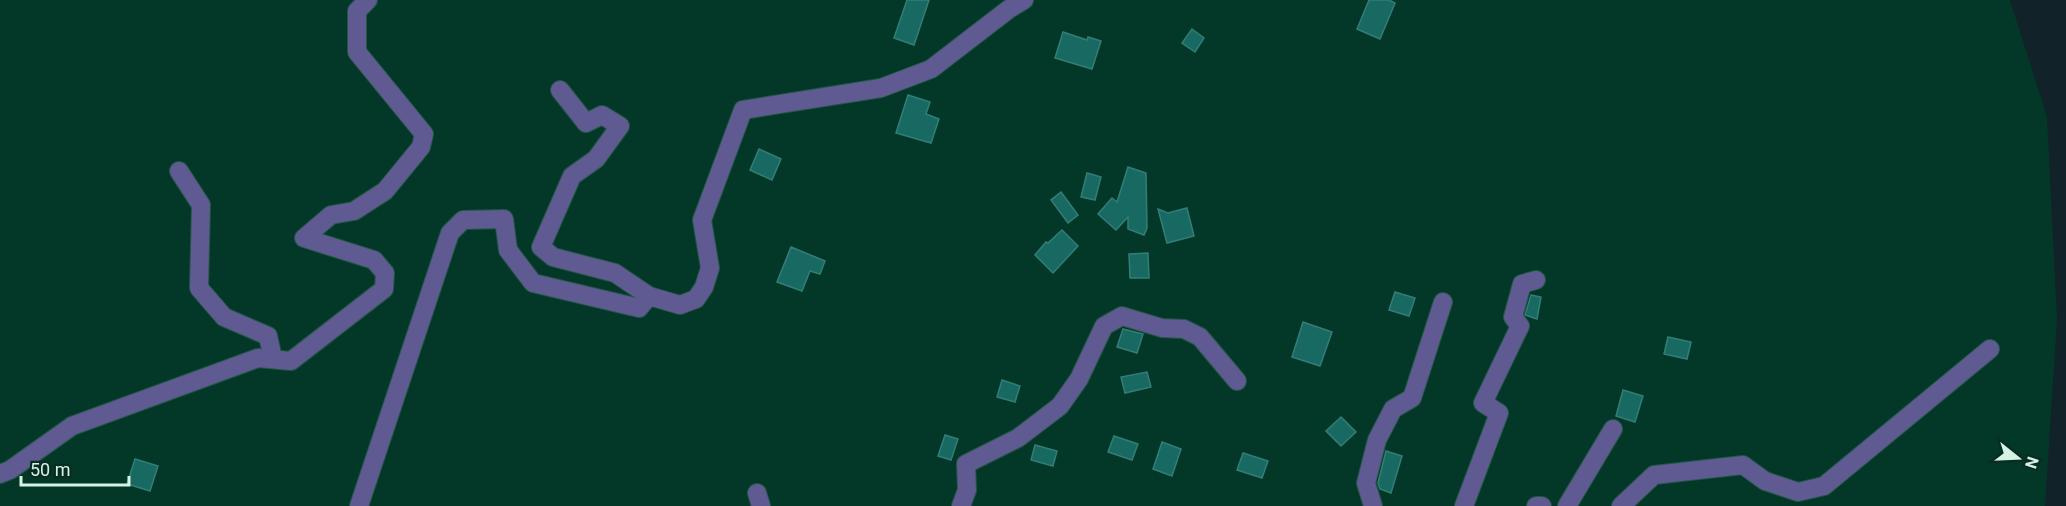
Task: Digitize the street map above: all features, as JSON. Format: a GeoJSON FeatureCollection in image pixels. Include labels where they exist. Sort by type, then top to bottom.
{"type":"FeatureCollection","features":[{"type":"Feature","properties":{"kind":"street"},"geometry":{"type":"LineString","coordinates":[[0,474],[10,470],[72,426],[258,358],[291,361],[384,289],[385,273],[374,260],[304,238],[331,215],[354,212],[385,191],[421,147],[424,134],[357,52],[357,11],[368,0]]}},
{"type":"Feature","properties":{"kind":"street"},"geometry":{"type":"LineString","coordinates":[[560,90],[586,123],[602,115],[620,126],[596,159],[572,176],[542,247],[553,257],[615,273],[649,296],[680,305],[696,299],[704,287],[710,268],[702,220],[743,110],[881,88],[931,69],[1024,0]]}},
{"type":"Feature","properties":{"kind":"street"},"geometry":{"type":"LineString","coordinates":[[178,171],[201,205],[199,288],[224,317],[268,336],[273,359]]}},
{"type":"Feature","properties":{"kind":"street"},"geometry":{"type":"LineString","coordinates":[[359,506],[450,233],[463,220],[504,219],[508,250],[533,283],[639,308],[649,296]]}},
{"type":"Feature","properties":{"kind":"street"},"geometry":{"type":"LineString","coordinates":[[1464,506],[1499,413],[1483,403],[1520,326],[1513,317],[1522,284],[1536,280]]}},
{"type":"Feature","properties":{"kind":"street"},"geometry":{"type":"LineString","coordinates":[[1373,506],[1366,483],[1377,440],[1393,409],[1412,398],[1443,302]]}},
{"type":"Feature","properties":{"kind":"street"},"geometry":{"type":"LineString","coordinates":[[961,506],[967,490],[966,465],[1018,438],[1060,406],[1079,379],[1104,326],[1122,316],[1162,328],[1184,328],[1200,337],[1237,381]]}},
{"type":"Feature","properties":{"kind":"street"},"geometry":{"type":"LineString","coordinates":[[1621,506],[1654,475],[1743,465],[1765,482],[1798,492],[1824,486],[1990,349]]}},
{"type":"Feature","properties":{"kind":"street"},"geometry":{"type":"LineString","coordinates":[[1567,506],[1613,429]]}},
{"type":"Feature","properties":{"kind":"street"},"geometry":{"type":"LineString","coordinates":[[1536,506],[1542,506]]}},
{"type":"Feature","properties":{"kind":"water"},"geometry":{"type":"Polygon","coordinates":[[[2010,0],[2066,0],[2066,506],[2045,506],[2057,319],[2047,117],[2010,0]]]}},
{"type":"Feature","properties":{"kind":"building"},"geometry":{"type":"Polygon","coordinates":[[[907,0],[929,0],[914,45],[894,38],[907,0]]]}},
{"type":"Feature","properties":{"kind":"building"},"geometry":{"type":"Polygon","coordinates":[[[1369,0],[1389,0],[1395,3],[1380,39],[1357,29],[1369,0]]]}},
{"type":"Feature","properties":{"kind":"building"},"geometry":{"type":"Polygon","coordinates":[[[1192,29],[1204,38],[1195,52],[1182,43],[1192,29]]]}},
{"type":"Feature","properties":{"kind":"building"},"geometry":{"type":"Polygon","coordinates":[[[1063,32],[1087,40],[1088,37],[1101,41],[1092,69],[1055,58],[1063,32]]]}},
{"type":"Feature","properties":{"kind":"building"},"geometry":{"type":"Polygon","coordinates":[[[908,95],[930,102],[926,114],[939,119],[931,143],[896,133],[908,95]]]}},
{"type":"Feature","properties":{"kind":"building"},"geometry":{"type":"Polygon","coordinates":[[[759,149],[781,159],[772,180],[750,170],[759,149]]]}},
{"type":"Feature","properties":{"kind":"building"},"geometry":{"type":"Polygon","coordinates":[[[1128,167],[1146,173],[1147,228],[1144,235],[1128,229],[1128,217],[1116,230],[1098,214],[1112,198],[1117,202],[1128,167]]]}},
{"type":"Feature","properties":{"kind":"building"},"geometry":{"type":"Polygon","coordinates":[[[1087,173],[1101,177],[1095,200],[1081,197],[1087,173]]]}},
{"type":"Feature","properties":{"kind":"building"},"geometry":{"type":"Polygon","coordinates":[[[1061,192],[1078,215],[1068,223],[1051,200],[1061,192]]]}},
{"type":"Feature","properties":{"kind":"building"},"geometry":{"type":"Polygon","coordinates":[[[1187,208],[1194,236],[1167,243],[1158,209],[1168,213],[1187,208]]]}},
{"type":"Feature","properties":{"kind":"building"},"geometry":{"type":"Polygon","coordinates":[[[1062,230],[1078,246],[1053,273],[1035,255],[1046,242],[1048,243],[1062,230]]]}},
{"type":"Feature","properties":{"kind":"building"},"geometry":{"type":"Polygon","coordinates":[[[791,247],[825,261],[820,274],[810,271],[802,291],[777,282],[791,247]]]}},
{"type":"Feature","properties":{"kind":"building"},"geometry":{"type":"Polygon","coordinates":[[[1148,253],[1149,278],[1130,278],[1129,254],[1148,253]]]}},
{"type":"Feature","properties":{"kind":"building"},"geometry":{"type":"Polygon","coordinates":[[[1395,292],[1415,298],[1409,316],[1389,310],[1395,292]]]}},
{"type":"Feature","properties":{"kind":"building"},"geometry":{"type":"Polygon","coordinates":[[[1531,295],[1541,297],[1537,319],[1525,315],[1531,295]]]}},
{"type":"Feature","properties":{"kind":"building"},"geometry":{"type":"Polygon","coordinates":[[[1303,322],[1332,332],[1320,366],[1292,357],[1303,322]]]}},
{"type":"Feature","properties":{"kind":"building"},"geometry":{"type":"Polygon","coordinates":[[[1123,329],[1143,334],[1137,353],[1117,347],[1123,329]]]}},
{"type":"Feature","properties":{"kind":"building"},"geometry":{"type":"Polygon","coordinates":[[[1668,337],[1691,342],[1687,359],[1664,354],[1668,337]]]}},
{"type":"Feature","properties":{"kind":"building"},"geometry":{"type":"Polygon","coordinates":[[[1147,372],[1151,387],[1125,393],[1121,377],[1147,372]]]}},
{"type":"Feature","properties":{"kind":"building"},"geometry":{"type":"Polygon","coordinates":[[[1002,380],[1020,386],[1015,402],[997,397],[1002,380]]]}},
{"type":"Feature","properties":{"kind":"building"},"geometry":{"type":"Polygon","coordinates":[[[1623,390],[1643,396],[1635,422],[1616,416],[1623,390]]]}},
{"type":"Feature","properties":{"kind":"building"},"geometry":{"type":"Polygon","coordinates":[[[1341,417],[1356,432],[1341,446],[1326,431],[1341,417]]]}},
{"type":"Feature","properties":{"kind":"building"},"geometry":{"type":"Polygon","coordinates":[[[945,435],[958,439],[951,460],[938,456],[945,435]]]}},
{"type":"Feature","properties":{"kind":"building"},"geometry":{"type":"Polygon","coordinates":[[[1114,436],[1138,444],[1132,460],[1108,452],[1114,436]]]}},
{"type":"Feature","properties":{"kind":"building"},"geometry":{"type":"Polygon","coordinates":[[[1162,442],[1181,449],[1172,476],[1153,469],[1162,442]]]}},
{"type":"Feature","properties":{"kind":"building"},"geometry":{"type":"Polygon","coordinates":[[[1035,445],[1057,451],[1053,466],[1031,460],[1035,445]]]}},
{"type":"Feature","properties":{"kind":"building"},"geometry":{"type":"Polygon","coordinates":[[[1386,451],[1402,456],[1391,493],[1380,489],[1378,483],[1386,451]]]}},
{"type":"Feature","properties":{"kind":"building"},"geometry":{"type":"Polygon","coordinates":[[[1243,453],[1268,461],[1262,478],[1237,470],[1243,453]]]}},
{"type":"Feature","properties":{"kind":"building"},"geometry":{"type":"Polygon","coordinates":[[[135,459],[158,466],[150,491],[127,484],[135,459]]]}}]}
